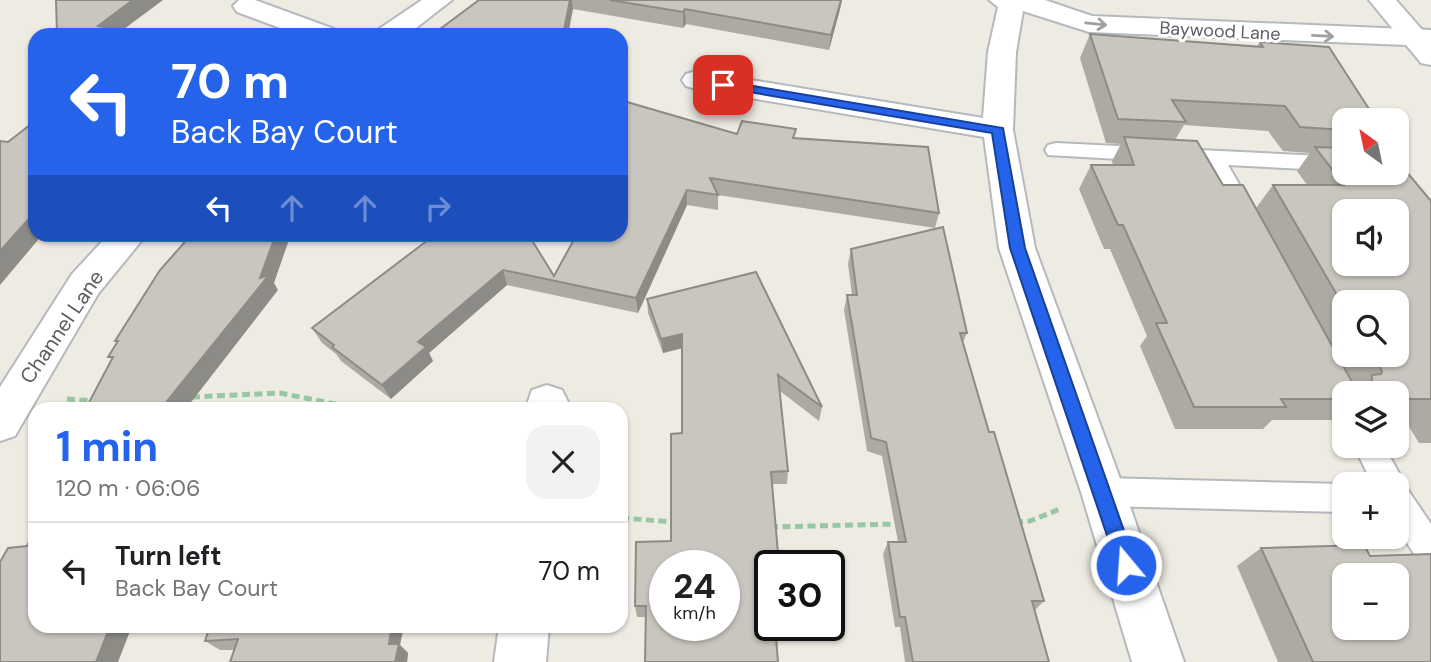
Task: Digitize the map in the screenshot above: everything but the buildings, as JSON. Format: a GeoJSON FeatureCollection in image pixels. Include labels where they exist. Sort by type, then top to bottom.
{"type":"FeatureCollection","features":[{"type":"Feature","properties":{"kind":"street"},"geometry":{"type":"LineString","coordinates":[[399,28],[439,0]]}},
{"type":"Feature","properties":{"kind":"street"},"geometry":{"type":"LineString","coordinates":[[1382,0],[1425,44]]}},
{"type":"Feature","properties":{"kind":"street"},"geometry":{"type":"LineString","coordinates":[[1020,1],[1002,52],[998,130],[1017,248],[1103,492],[1158,662]]}},
{"type":"Feature","properties":{"kind":"street","name":"Baywood Lane"},"geometry":{"type":"LineString","coordinates":[[1020,1],[1088,24],[1358,37],[1425,44]]}},
{"type":"Feature","properties":{"kind":"street"},"geometry":{"type":"LineString","coordinates":[[246,6],[305,28]]}},
{"type":"Feature","properties":{"kind":"street"},"geometry":{"type":"LineString","coordinates":[[696,80],[998,130]]}},
{"type":"Feature","properties":{"kind":"street","name":"Channel Lane"},"geometry":{"type":"LineString","coordinates":[[0,423],[85,284],[123,242]]}},
{"type":"Feature","properties":{"kind":"street"},"geometry":{"type":"LineString","coordinates":[[520,662],[523,633]]}},
{"type":"Feature","properties":{"kind":"lane"},"geometry":{"type":"LineString","coordinates":[[1056,150],[1332,163]]}},
{"type":"Feature","properties":{"kind":"lane"},"geometry":{"type":"LineString","coordinates":[[1213,157],[1259,242]]}},
{"type":"Feature","properties":{"kind":"lane"},"geometry":{"type":"LineString","coordinates":[[1103,492],[1332,498]]}},
{"type":"Feature","properties":{"kind":"lane"},"geometry":{"type":"LineString","coordinates":[[1409,518],[1431,552]]}},
{"type":"Feature","properties":{"kind":"path"},"geometry":{"type":"LineString","coordinates":[[24,383],[73,402],[101,400]]}},
{"type":"Feature","properties":{"kind":"path"},"geometry":{"type":"LineString","coordinates":[[184,397],[280,393],[325,402]]}},
{"type":"Feature","properties":{"kind":"path"},"geometry":{"type":"LineString","coordinates":[[1003,522],[1030,521],[1103,492]]}},
{"type":"Feature","properties":{"kind":"path"},"geometry":{"type":"LineString","coordinates":[[628,518],[677,522]]}},
{"type":"Feature","properties":{"kind":"path"},"geometry":{"type":"LineString","coordinates":[[760,528],[908,524]]}},
{"type":"Feature","properties":{"kind":"route"},"geometry":{"type":"LineString","coordinates":[[723,85],[998,130],[1017,248],[1126,565]]}}]}
